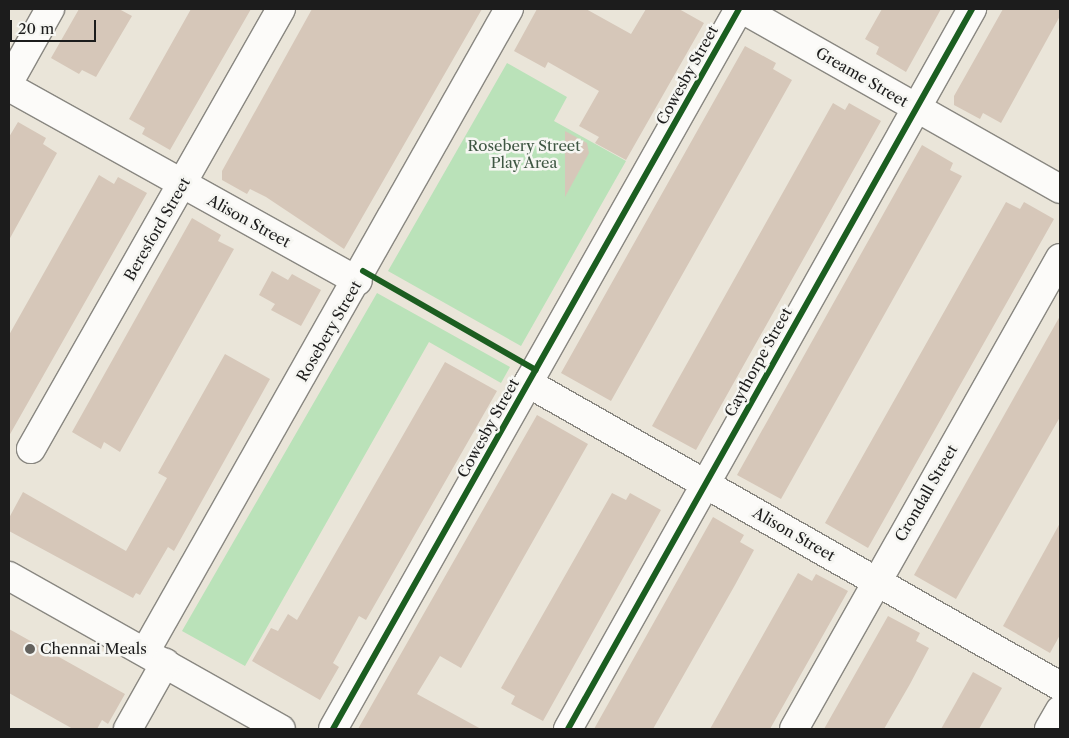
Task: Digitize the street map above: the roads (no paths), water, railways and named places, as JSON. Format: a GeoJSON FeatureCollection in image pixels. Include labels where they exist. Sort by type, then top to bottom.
{"type":"FeatureCollection","features":[{"type":"Feature","properties":{"kind":"street"},"geometry":{"type":"LineString","coordinates":[[9,82],[50,9]]}},
{"type":"Feature","properties":{"kind":"street","name":"Beresford Street"},"geometry":{"type":"LineString","coordinates":[[30,449],[183,184],[281,9]]}},
{"type":"Feature","properties":{"kind":"street","name":"Rosebery Street"},"geometry":{"type":"LineString","coordinates":[[128,729],[155,658],[358,281],[509,9]]}},
{"type":"Feature","properties":{"kind":"street","name":"Greame Street"},"geometry":{"type":"LineString","coordinates":[[741,9],[1060,189]]}},
{"type":"Feature","properties":{"kind":"street","name":"Cowesby Street"},"geometry":{"type":"LineString","coordinates":[[333,729],[741,9]]}},
{"type":"Feature","properties":{"kind":"street","name":"Caythorpe Street"},"geometry":{"type":"LineString","coordinates":[[568,729],[704,483],[972,9]]}},
{"type":"Feature","properties":{"kind":"street","name":"Alison Street"},"geometry":{"type":"LineString","coordinates":[[9,87],[358,281]]}},
{"type":"Feature","properties":{"kind":"street","name":"Crondall Street"},"geometry":{"type":"LineString","coordinates":[[794,729],[1060,258]]}},
{"type":"Feature","properties":{"kind":"street","name":"Alison Street"},"geometry":{"type":"LineString","coordinates":[[528,382],[1060,686]]}},
{"type":"Feature","properties":{"kind":"street"},"geometry":{"type":"LineString","coordinates":[[9,576],[281,729]]}},
{"type":"Feature","properties":{"kind":"street"},"geometry":{"type":"LineString","coordinates":[[1049,729],[1060,710]]}},
{"type":"Feature","properties":{"kind":"place","name":"Chennai Meals"},"geometry":{"type":"Point","coordinates":[30,649]}},
{"type":"Feature","properties":{"kind":"park label","name":"Rosebery Street Play Area"},"geometry":{"type":"Point","coordinates":[524,154]}}]}
